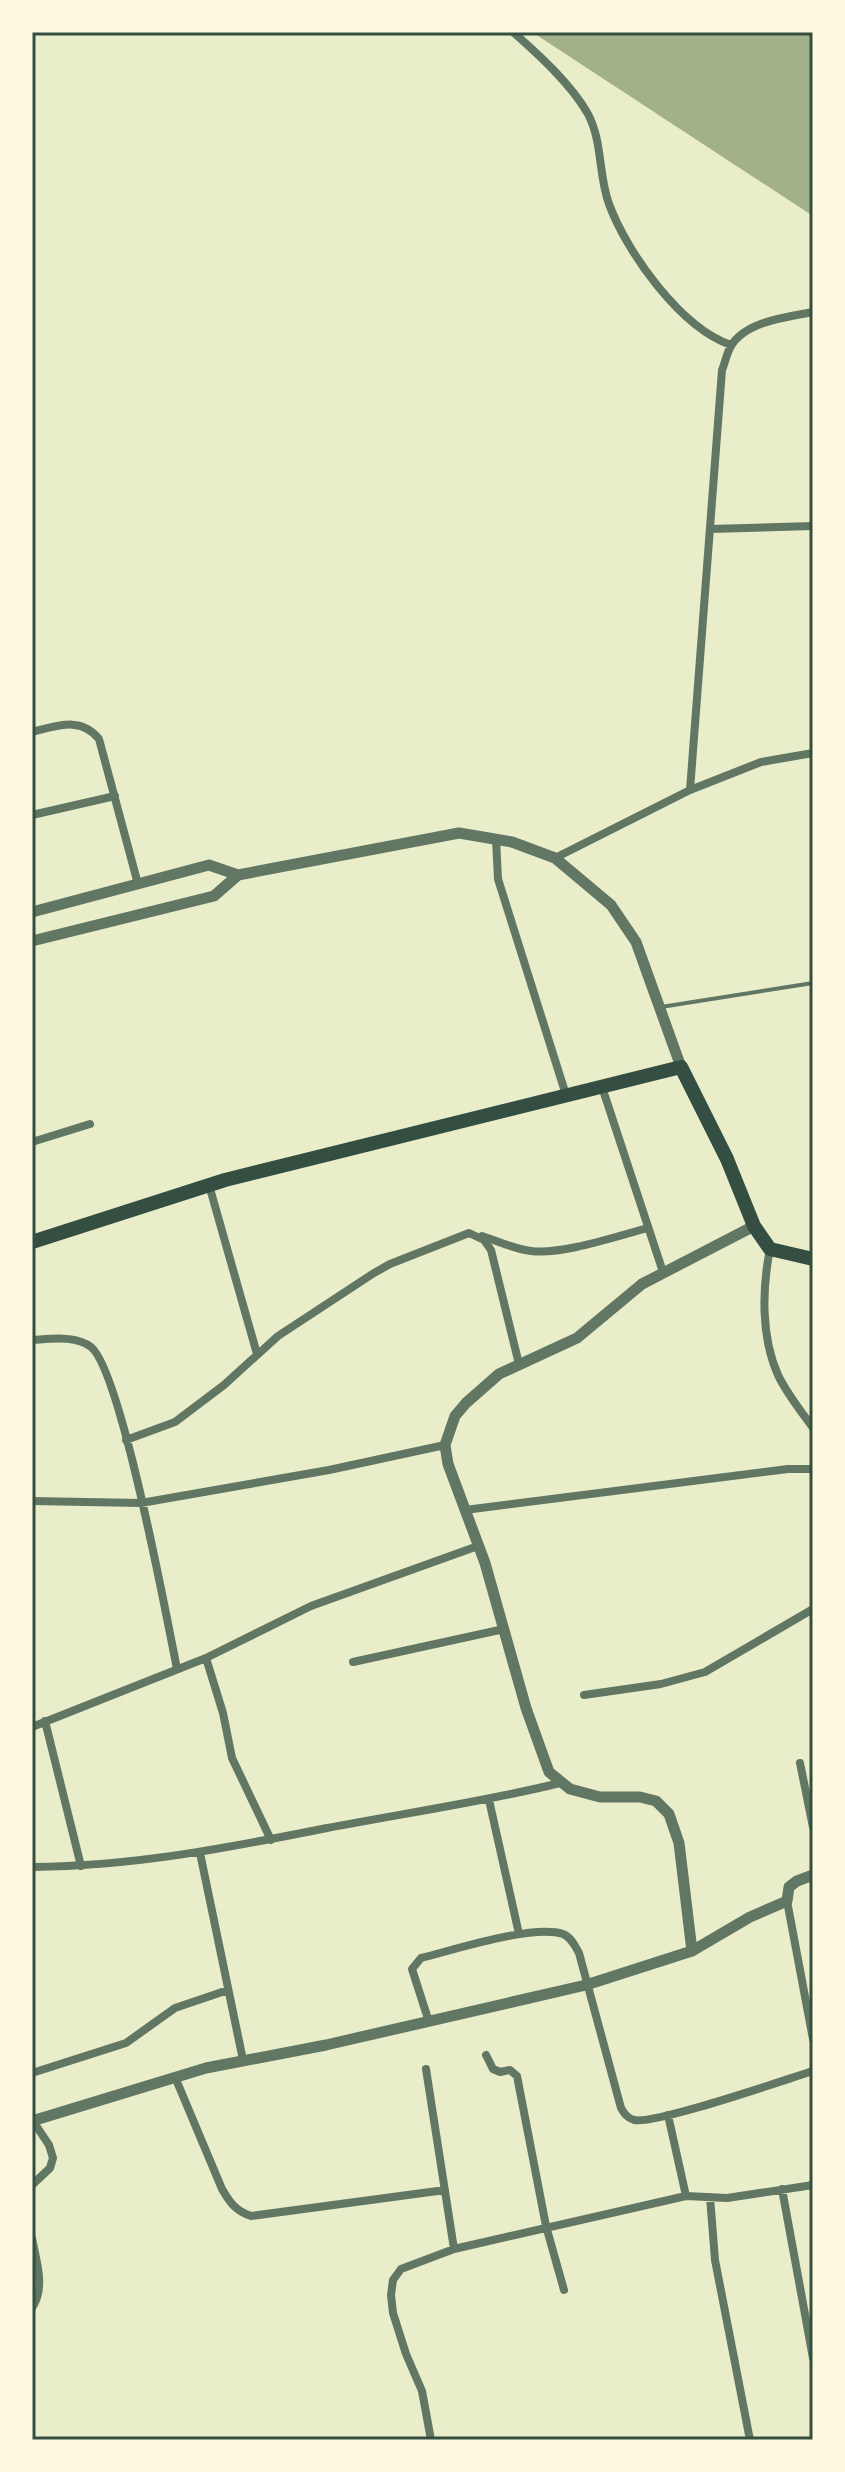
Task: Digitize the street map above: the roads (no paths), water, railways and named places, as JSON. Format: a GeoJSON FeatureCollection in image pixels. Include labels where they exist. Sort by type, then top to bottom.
{"type":"FeatureCollection","features":[{"type":"Feature","properties":{"kind":"main road"},"geometry":{"type":"LineString","coordinates":[[32,1242],[209,1185],[681,1067],[727,1159],[754,1226],[770,1249],[813,1259]]}},
{"type":"Feature","properties":{"kind":"street"},"geometry":{"type":"LineString","coordinates":[[513,32],[546,61],[587,113],[600,147],[608,202],[626,239],[651,277],[705,334],[731,345]]}},
{"type":"Feature","properties":{"kind":"street"},"geometry":{"type":"LineString","coordinates":[[690,790],[722,370],[731,345],[746,332],[813,312]]}},
{"type":"Feature","properties":{"kind":"street"},"geometry":{"type":"LineString","coordinates":[[710,529],[813,526]]}},
{"type":"Feature","properties":{"kind":"street"},"geometry":{"type":"LineString","coordinates":[[32,732],[65,724],[87,727],[93,732],[104,750],[138,884]]}},
{"type":"Feature","properties":{"kind":"street"},"geometry":{"type":"LineString","coordinates":[[555,858],[690,790],[761,762],[813,753]]}},
{"type":"Feature","properties":{"kind":"street"},"geometry":{"type":"LineString","coordinates":[[32,815],[115,796]]}},
{"type":"Feature","properties":{"kind":"street"},"geometry":{"type":"LineString","coordinates":[[32,912],[209,865],[238,875],[459,833],[512,842],[555,858],[611,905],[636,942],[681,1067]]}},
{"type":"Feature","properties":{"kind":"street"},"geometry":{"type":"LineString","coordinates":[[496,839],[496,865],[503,894],[566,1095]]}},
{"type":"Feature","properties":{"kind":"street"},"geometry":{"type":"LineString","coordinates":[[32,941],[214,896],[238,875]]}},
{"type":"Feature","properties":{"kind":"street"},"geometry":{"type":"LineString","coordinates":[[602,1087],[663,1272]]}},
{"type":"Feature","properties":{"kind":"street"},"geometry":{"type":"LineString","coordinates":[[32,1142],[90,1124]]}},
{"type":"Feature","properties":{"kind":"street"},"geometry":{"type":"LineString","coordinates":[[209,1185],[257,1354]]}},
{"type":"Feature","properties":{"kind":"street"},"geometry":{"type":"LineString","coordinates":[[692,1951],[679,1843],[669,1814],[656,1801],[640,1797],[600,1797],[570,1789],[549,1772],[478,1546],[448,1464],[445,1445],[455,1416],[499,1374],[577,1338],[625,1297],[663,1272],[754,1226]]}},
{"type":"Feature","properties":{"kind":"street"},"geometry":{"type":"LineString","coordinates":[[126,1440],[175,1422],[224,1385],[278,1336],[390,1264],[460,1236],[476,1234],[529,1251],[540,1251],[648,1228]]}},
{"type":"Feature","properties":{"kind":"street"},"geometry":{"type":"LineString","coordinates":[[476,1234],[491,1250],[519,1364]]}},
{"type":"Feature","properties":{"kind":"street"},"geometry":{"type":"LineString","coordinates":[[770,1249],[764,1295],[772,1358],[788,1392],[813,1428]]}},
{"type":"Feature","properties":{"kind":"street"},"geometry":{"type":"LineString","coordinates":[[32,1340],[60,1338],[80,1341],[97,1353],[103,1362],[126,1440],[157,1568],[177,1669]]}},
{"type":"Feature","properties":{"kind":"street"},"geometry":{"type":"LineString","coordinates":[[32,1501],[141,1503],[329,1470],[445,1445]]}},
{"type":"Feature","properties":{"kind":"street"},"geometry":{"type":"LineString","coordinates":[[465,1510],[773,1471],[813,1469]]}},
{"type":"Feature","properties":{"kind":"street"},"geometry":{"type":"LineString","coordinates":[[32,1727],[206,1658],[311,1606],[478,1546]]}},
{"type":"Feature","properties":{"kind":"street"},"geometry":{"type":"LineString","coordinates":[[584,1695],[661,1684],[705,1672],[813,1609]]}},
{"type":"Feature","properties":{"kind":"street"},"geometry":{"type":"LineString","coordinates":[[353,1662],[504,1629]]}},
{"type":"Feature","properties":{"kind":"street"},"geometry":{"type":"LineString","coordinates":[[206,1658],[223,1713],[232,1758],[271,1840]]}},
{"type":"Feature","properties":{"kind":"street"},"geometry":{"type":"LineString","coordinates":[[45,1721],[81,1866]]}},
{"type":"Feature","properties":{"kind":"street"},"geometry":{"type":"LineString","coordinates":[[800,1763],[813,1827]]}},
{"type":"Feature","properties":{"kind":"street"},"geometry":{"type":"LineString","coordinates":[[32,1867],[81,1866],[200,1853],[489,1800],[560,1783]]}},
{"type":"Feature","properties":{"kind":"street"},"geometry":{"type":"LineString","coordinates":[[489,1800],[519,1934]]}},
{"type":"Feature","properties":{"kind":"street"},"geometry":{"type":"LineString","coordinates":[[200,1853],[243,2060]]}},
{"type":"Feature","properties":{"kind":"street"},"geometry":{"type":"LineString","coordinates":[[813,1875],[789,1887],[787,1901],[813,2039]]}},
{"type":"Feature","properties":{"kind":"street"},"geometry":{"type":"LineString","coordinates":[[32,2185],[50,2168],[53,2158],[49,2145],[32,2121],[175,2077],[243,2060],[429,2022],[586,1985],[692,1951],[750,1917],[787,1901]]}},
{"type":"Feature","properties":{"kind":"street"},"geometry":{"type":"LineString","coordinates":[[429,2022],[412,1969],[421,1958],[519,1934],[563,1934],[571,1939],[579,1953],[621,2108],[627,2117],[636,2121],[668,2115],[813,2071]]}},
{"type":"Feature","properties":{"kind":"street"},"geometry":{"type":"LineString","coordinates":[[32,2073],[126,2043],[175,2008],[228,1990]]}},
{"type":"Feature","properties":{"kind":"street"},"geometry":{"type":"LineString","coordinates":[[486,2055],[493,2069],[500,2072],[510,2070],[517,2076],[546,2226],[564,2290]]}},
{"type":"Feature","properties":{"kind":"street"},"geometry":{"type":"LineString","coordinates":[[426,2069],[454,2249]]}},
{"type":"Feature","properties":{"kind":"street"},"geometry":{"type":"LineString","coordinates":[[175,2077],[222,2189],[239,2212],[251,2216],[445,2190]]}},
{"type":"Feature","properties":{"kind":"street"},"geometry":{"type":"LineString","coordinates":[[668,2115],[686,2196]]}},
{"type":"Feature","properties":{"kind":"street"},"geometry":{"type":"LineString","coordinates":[[431,2440],[422,2391],[406,2354],[391,2295],[393,2280],[401,2269],[454,2249],[686,2196],[727,2198],[813,2185]]}},
{"type":"Feature","properties":{"kind":"street"},"geometry":{"type":"LineString","coordinates":[[782,2189],[813,2358]]}},
{"type":"Feature","properties":{"kind":"street"},"geometry":{"type":"LineString","coordinates":[[710,2197],[721,2295],[750,2440]]}},
{"type":"Feature","properties":{"kind":"street"},"geometry":{"type":"LineString","coordinates":[[32,2238],[39,2283],[39,2298],[32,2308]]}},
{"type":"Feature","properties":{"kind":"lane"},"geometry":{"type":"LineString","coordinates":[[660,1007],[813,983]]}}]}
